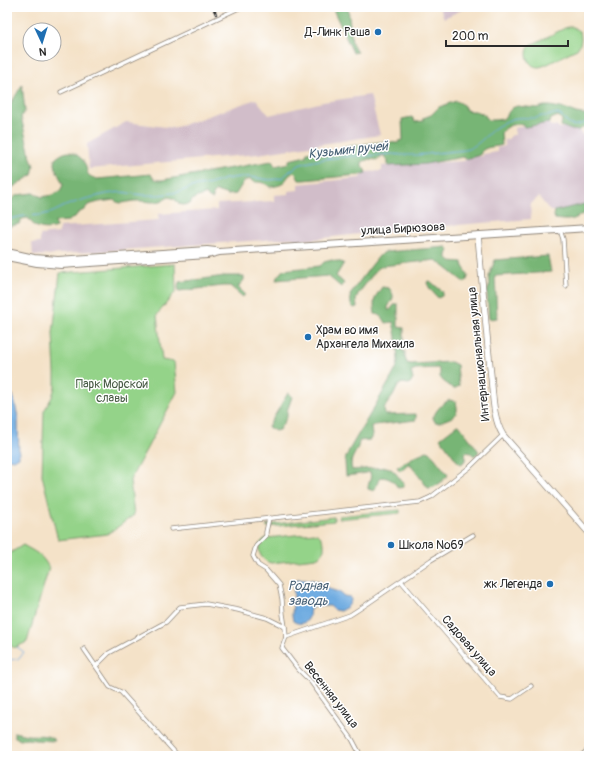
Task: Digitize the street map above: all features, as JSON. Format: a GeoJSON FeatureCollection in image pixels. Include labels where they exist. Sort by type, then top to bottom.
{"type":"FeatureCollection","features":[{"type":"Feature","properties":{"kind":"main road","name":"улица Бирюзова"},"geometry":{"type":"LineString","coordinates":[[7,257],[37,263],[61,265],[208,255],[218,252],[589,228]]}},
{"type":"Feature","properties":{"kind":"main road","name":"Интернациональная улица"},"geometry":{"type":"LineString","coordinates":[[478,235],[485,323],[495,410],[499,429],[589,533]]}},
{"type":"Feature","properties":{"kind":"main road","name":"улица Бирюзова"},"geometry":{"type":"LineString","coordinates":[[7,252],[34,258],[58,260],[207,250],[218,252]]}},
{"type":"Feature","properties":{"kind":"street"},"geometry":{"type":"LineString","coordinates":[[61,92],[241,7]]}},
{"type":"Feature","properties":{"kind":"street"},"geometry":{"type":"LineString","coordinates":[[560,230],[566,286]]}},
{"type":"Feature","properties":{"kind":"street"},"geometry":{"type":"LineString","coordinates":[[171,529],[420,502],[431,497],[470,467],[503,435]]}},
{"type":"Feature","properties":{"kind":"street"},"geometry":{"type":"LineString","coordinates":[[269,518],[266,536],[256,546],[253,556],[258,565],[266,570],[279,585],[286,636],[350,615],[431,560],[473,535]]}},
{"type":"Feature","properties":{"kind":"street","name":"Садовая улица"},"geometry":{"type":"LineString","coordinates":[[401,581],[500,697],[512,699],[531,686]]}},
{"type":"Feature","properties":{"kind":"street"},"geometry":{"type":"LineString","coordinates":[[96,666],[109,653],[166,622],[180,607],[206,604],[238,610],[267,618],[285,627]]}},
{"type":"Feature","properties":{"kind":"street","name":"Весенняя улица"},"geometry":{"type":"LineString","coordinates":[[286,636],[282,648],[298,669],[311,682],[352,739],[361,756]]}},
{"type":"Feature","properties":{"kind":"street"},"geometry":{"type":"LineString","coordinates":[[84,649],[110,687],[121,692],[178,756]]}},
{"type":"Feature","properties":{"kind":"street"},"geometry":{"type":"LineString","coordinates":[[582,756],[589,749]]}},
{"type":"Feature","properties":{"kind":"street"},"geometry":{"type":"LineString","coordinates":[[586,752],[589,756]]}},
{"type":"Feature","properties":{"kind":"shaded area"},"geometry":{"type":"Polygon","coordinates":[[[439,7],[468,7],[444,18],[439,7]]]}},
{"type":"Feature","properties":{"kind":"shaded area"},"geometry":{"type":"Polygon","coordinates":[[[370,95],[380,135],[258,154],[89,169],[87,144],[126,122],[174,128],[256,99],[269,115],[323,102],[370,95]]]}},
{"type":"Feature","properties":{"kind":"shaded area"},"geometry":{"type":"Polygon","coordinates":[[[548,123],[552,126],[560,128],[564,127],[572,130],[578,130],[589,142],[589,203],[550,211],[539,197],[530,204],[531,219],[386,231],[297,241],[292,238],[33,256],[32,243],[40,243],[40,235],[59,233],[59,227],[159,220],[158,214],[217,210],[217,204],[274,201],[274,195],[288,194],[288,191],[298,190],[298,184],[360,178],[365,172],[382,171],[382,166],[464,161],[468,157],[483,156],[483,154],[497,152],[497,148],[505,146],[504,140],[508,139],[512,135],[515,135],[514,128],[548,123]]]}},
{"type":"Feature","properties":{"kind":"green space"},"geometry":{"type":"Polygon","coordinates":[[[332,7],[348,7],[352,43],[357,52],[353,53],[332,7]]]}},
{"type":"Feature","properties":{"kind":"green space"},"geometry":{"type":"Polygon","coordinates":[[[569,27],[573,27],[580,32],[581,41],[577,49],[542,66],[533,66],[527,55],[529,46],[569,27]]]}},
{"type":"Feature","properties":{"kind":"green space"},"geometry":{"type":"Polygon","coordinates":[[[22,85],[25,111],[21,117],[34,166],[32,175],[7,191],[7,110],[22,85]]]}},
{"type":"Feature","properties":{"kind":"green space"},"geometry":{"type":"Polygon","coordinates":[[[456,101],[462,104],[466,110],[475,111],[485,115],[488,120],[503,119],[512,108],[517,106],[537,108],[550,106],[566,109],[576,113],[589,115],[589,127],[579,130],[570,130],[561,126],[562,120],[558,116],[551,119],[549,124],[525,127],[520,124],[511,125],[501,133],[502,145],[487,148],[481,152],[481,154],[466,159],[463,157],[425,164],[388,166],[388,161],[383,155],[377,160],[369,159],[362,162],[362,166],[366,173],[358,175],[299,180],[294,172],[284,183],[278,186],[270,187],[266,184],[253,182],[250,179],[244,181],[236,194],[228,195],[216,191],[213,194],[213,199],[209,198],[206,194],[195,198],[190,204],[179,204],[175,199],[169,197],[156,202],[135,201],[119,203],[114,200],[88,205],[84,210],[68,221],[55,222],[56,227],[51,229],[37,227],[28,218],[22,219],[19,224],[7,227],[7,209],[12,199],[17,195],[33,193],[42,197],[52,195],[60,191],[63,185],[56,169],[55,159],[66,152],[74,153],[81,158],[84,161],[88,174],[97,179],[151,174],[155,179],[162,180],[272,161],[275,166],[289,163],[289,160],[306,156],[307,152],[313,151],[315,154],[343,150],[343,147],[380,142],[398,143],[399,141],[403,140],[402,119],[412,117],[415,122],[423,121],[423,118],[431,115],[439,107],[456,101]]]}},
{"type":"Feature","properties":{"kind":"green space"},"geometry":{"type":"Polygon","coordinates":[[[589,203],[589,213],[571,220],[555,219],[555,211],[589,203]]]}},
{"type":"Feature","properties":{"kind":"green space"},"geometry":{"type":"Polygon","coordinates":[[[447,247],[449,250],[447,258],[450,261],[462,262],[468,274],[465,283],[436,260],[382,266],[377,269],[358,294],[356,300],[357,307],[354,308],[351,305],[350,294],[380,255],[385,252],[447,247]]]}},
{"type":"Feature","properties":{"kind":"green space"},"geometry":{"type":"Polygon","coordinates":[[[548,256],[551,272],[495,276],[497,318],[489,319],[487,292],[490,284],[489,276],[495,260],[548,256]]]}},
{"type":"Feature","properties":{"kind":"green space"},"geometry":{"type":"Polygon","coordinates":[[[332,260],[344,263],[336,276],[344,283],[341,287],[328,276],[276,280],[283,270],[320,266],[324,262],[332,260]]]}},
{"type":"Feature","properties":{"kind":"green space","name":"Парк Морской славы"},"geometry":{"type":"Polygon","coordinates":[[[175,264],[176,291],[157,315],[162,360],[174,362],[177,392],[130,480],[134,515],[107,534],[58,540],[42,475],[44,411],[52,397],[55,387],[53,333],[60,273],[175,264]]]}},
{"type":"Feature","properties":{"kind":"green space"},"geometry":{"type":"Polygon","coordinates":[[[225,276],[244,276],[244,280],[238,287],[245,294],[243,297],[230,286],[179,291],[179,282],[225,276]]]}},
{"type":"Feature","properties":{"kind":"green space"},"geometry":{"type":"Polygon","coordinates":[[[428,281],[443,292],[442,296],[438,298],[430,289],[427,283],[428,281]]]}},
{"type":"Feature","properties":{"kind":"green space"},"geometry":{"type":"Polygon","coordinates":[[[382,287],[389,288],[393,296],[388,310],[390,310],[395,304],[398,304],[398,327],[404,328],[404,342],[401,343],[402,351],[405,351],[407,363],[451,362],[457,365],[459,386],[454,389],[443,381],[440,377],[438,368],[416,369],[411,371],[413,380],[409,384],[402,383],[398,386],[384,408],[385,415],[416,414],[416,420],[371,426],[372,436],[370,440],[359,441],[351,464],[352,470],[390,468],[404,484],[404,487],[398,488],[391,480],[381,477],[374,491],[368,489],[371,477],[370,472],[346,476],[345,462],[349,450],[389,382],[398,362],[393,322],[386,323],[382,317],[375,314],[375,299],[382,287]]]}},
{"type":"Feature","properties":{"kind":"green space"},"geometry":{"type":"Polygon","coordinates":[[[288,393],[292,397],[287,411],[287,417],[279,430],[275,431],[268,427],[288,393]]]}},
{"type":"Feature","properties":{"kind":"green space"},"geometry":{"type":"Polygon","coordinates":[[[450,400],[456,402],[456,414],[449,419],[435,422],[433,418],[436,412],[444,403],[450,400]]]}},
{"type":"Feature","properties":{"kind":"green space"},"geometry":{"type":"Polygon","coordinates":[[[459,425],[479,452],[474,456],[471,453],[466,452],[466,458],[461,464],[457,461],[440,438],[459,425]]]}},
{"type":"Feature","properties":{"kind":"green space"},"geometry":{"type":"Polygon","coordinates":[[[427,451],[430,452],[448,475],[442,482],[431,488],[428,488],[409,463],[400,471],[397,467],[415,456],[427,451]]]}},
{"type":"Feature","properties":{"kind":"green space"},"geometry":{"type":"Polygon","coordinates":[[[400,510],[400,513],[338,519],[339,516],[400,510]]]}},
{"type":"Feature","properties":{"kind":"green space"},"geometry":{"type":"Polygon","coordinates":[[[334,517],[334,521],[267,527],[267,525],[334,517]]]}},
{"type":"Feature","properties":{"kind":"green space"},"geometry":{"type":"Polygon","coordinates":[[[314,533],[321,537],[324,543],[324,550],[320,556],[316,558],[271,563],[263,559],[259,551],[260,544],[267,538],[314,533]]]}},
{"type":"Feature","properties":{"kind":"green space"},"geometry":{"type":"Polygon","coordinates":[[[23,545],[41,556],[49,568],[27,642],[14,648],[7,642],[7,555],[23,545]]]}},
{"type":"Feature","properties":{"kind":"green space"},"geometry":{"type":"Polygon","coordinates":[[[14,732],[27,735],[42,735],[52,738],[55,741],[20,740],[14,736],[14,732]]]}},
{"type":"Feature","properties":{"kind":"water"},"geometry":{"type":"Polygon","coordinates":[[[7,390],[13,395],[18,417],[19,457],[14,460],[7,459],[7,390]]]}},
{"type":"Feature","properties":{"kind":"water","name":"Родная заводь"},"geometry":{"type":"Polygon","coordinates":[[[297,579],[319,581],[332,590],[339,592],[344,596],[350,597],[350,603],[340,611],[334,610],[330,606],[316,605],[310,609],[307,621],[301,623],[295,622],[293,621],[292,615],[294,597],[293,584],[297,579]]]}},
{"type":"Feature","properties":{"kind":"waterway","name":"Кузьмин ручей"},"geometry":{"type":"LineString","coordinates":[[9,219],[53,212],[85,199],[106,194],[121,192],[143,195],[159,195],[179,192],[192,187],[211,184],[225,179],[240,177],[270,180],[277,179],[282,178],[299,165],[324,159],[392,154],[418,155],[465,150],[477,144],[495,128],[514,118],[534,118],[556,114],[561,116],[571,125],[589,122]]}},
{"type":"Feature","properties":{"kind":"waterway"},"geometry":{"type":"LineString","coordinates":[[7,660],[19,659],[24,652],[17,647]]}},
{"type":"Feature","properties":{"kind":"railway"},"geometry":{"type":"LineString","coordinates":[[213,7],[216,14]]}},
{"type":"Feature","properties":{"kind":"place","name":"Д-Линк Раша"},"geometry":{"type":"Point","coordinates":[378,32]}},
{"type":"Feature","properties":{"kind":"place","name":"Храм во имя Архангела Михаила"},"geometry":{"type":"Point","coordinates":[308,337]}},
{"type":"Feature","properties":{"kind":"place","name":"Школа №69"},"geometry":{"type":"Point","coordinates":[391,545]}},
{"type":"Feature","properties":{"kind":"place","name":"жк Легенда"},"geometry":{"type":"Point","coordinates":[550,584]}}]}
